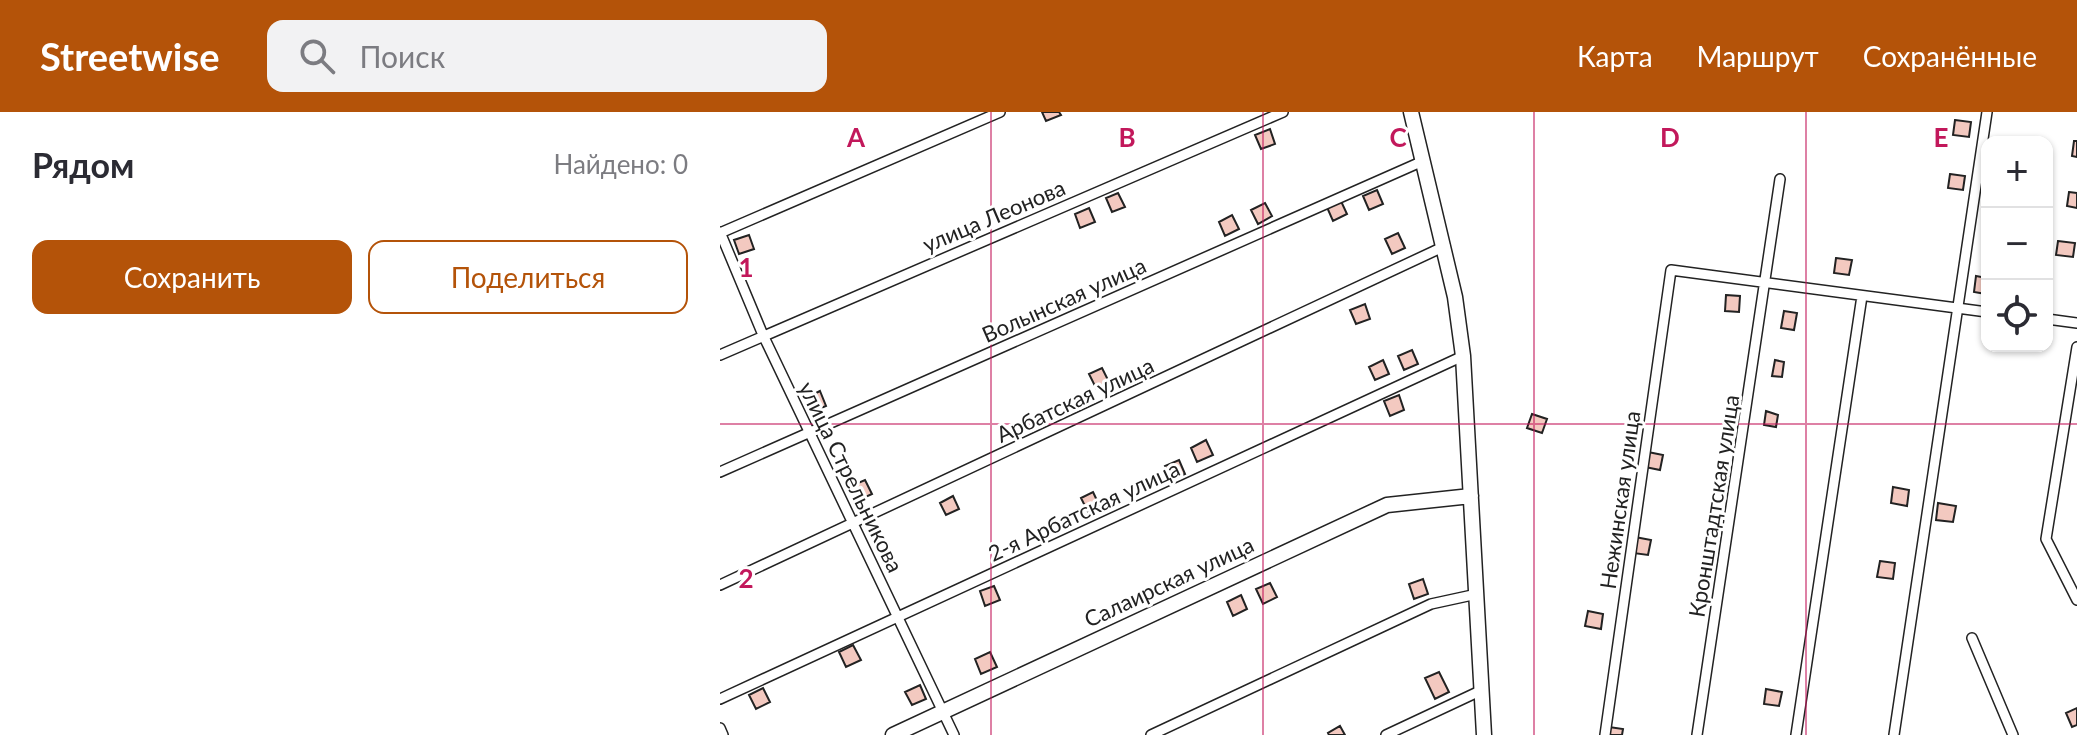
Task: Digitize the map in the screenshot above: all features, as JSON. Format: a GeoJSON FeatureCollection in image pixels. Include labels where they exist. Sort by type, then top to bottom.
{"type":"FeatureCollection","features":[{"type":"Feature","properties":{"kind":"main road"},"geometry":{"type":"LineString","coordinates":[[1411,112],[1445,246],[1463,356],[1484,735]]}},
{"type":"Feature","properties":{"kind":"main road","name":"Салаирская улица"},"geometry":{"type":"LineString","coordinates":[[893,735],[1387,505],[1471,496]]}},
{"type":"Feature","properties":{"kind":"street"},"geometry":{"type":"LineString","coordinates":[[720,233],[1000,112]]}},
{"type":"Feature","properties":{"kind":"street","name":"улица Леонова"},"geometry":{"type":"LineString","coordinates":[[720,355],[1283,112]]}},
{"type":"Feature","properties":{"kind":"street"},"geometry":{"type":"LineString","coordinates":[[1894,735],[1987,112]]}},
{"type":"Feature","properties":{"kind":"street","name":"Волынская улица"},"geometry":{"type":"LineString","coordinates":[[720,472],[1423,161]]}},
{"type":"Feature","properties":{"kind":"street","name":"Кронштадтская улица"},"geometry":{"type":"LineString","coordinates":[[1697,735],[1780,179]]}},
{"type":"Feature","properties":{"kind":"street","name":"улица Стрельникова"},"geometry":{"type":"LineString","coordinates":[[720,233],[763,335],[954,735]]}},
{"type":"Feature","properties":{"kind":"street","name":"Арбатская улица"},"geometry":{"type":"LineString","coordinates":[[720,585],[1445,246]]}},
{"type":"Feature","properties":{"kind":"street","name":"Нежинская улица"},"geometry":{"type":"LineString","coordinates":[[1605,735],[1671,270],[1767,282]]}},
{"type":"Feature","properties":{"kind":"street"},"geometry":{"type":"LineString","coordinates":[[1767,282],[1981,311]]}},
{"type":"Feature","properties":{"kind":"street"},"geometry":{"type":"LineString","coordinates":[[1796,735],[1862,296]]}},
{"type":"Feature","properties":{"kind":"street"},"geometry":{"type":"LineString","coordinates":[[2053,320],[2077,323]]}},
{"type":"Feature","properties":{"kind":"street"},"geometry":{"type":"LineString","coordinates":[[2077,347],[2046,539],[2077,600]]}},
{"type":"Feature","properties":{"kind":"street","name":"2-я Арбатская улица"},"geometry":{"type":"LineString","coordinates":[[720,699],[1463,356]]}},
{"type":"Feature","properties":{"kind":"street"},"geometry":{"type":"LineString","coordinates":[[1151,735],[1431,604],[1477,594]]}},
{"type":"Feature","properties":{"kind":"street"},"geometry":{"type":"LineString","coordinates":[[1972,638],[2013,735]]}},
{"type":"Feature","properties":{"kind":"street"},"geometry":{"type":"LineString","coordinates":[[1386,735],[1482,690]]}},
{"type":"Feature","properties":{"kind":"street"},"geometry":{"type":"LineString","coordinates":[[720,728],[723,735]]}},
{"type":"Feature","properties":{"kind":"building"},"geometry":{"type":"Polygon","coordinates":[[[1042,112],[1059,112],[1061,115],[1046,121],[1042,112]]]}},
{"type":"Feature","properties":{"kind":"building"},"geometry":{"type":"Polygon","coordinates":[[[1955,120],[1971,122],[1969,137],[1953,135],[1955,120]]]}},
{"type":"Feature","properties":{"kind":"building"},"geometry":{"type":"Polygon","coordinates":[[[1270,129],[1275,144],[1261,149],[1255,135],[1270,129]]]}},
{"type":"Feature","properties":{"kind":"building"},"geometry":{"type":"Polygon","coordinates":[[[2074,141],[2077,141],[2077,157],[2072,156],[2074,141]]]}},
{"type":"Feature","properties":{"kind":"building"},"geometry":{"type":"Polygon","coordinates":[[[1950,174],[1965,176],[1963,190],[1948,188],[1950,174]]]}},
{"type":"Feature","properties":{"kind":"building"},"geometry":{"type":"Polygon","coordinates":[[[1377,190],[1383,204],[1369,210],[1363,196],[1377,190]]]}},
{"type":"Feature","properties":{"kind":"building"},"geometry":{"type":"Polygon","coordinates":[[[2069,192],[2077,193],[2077,208],[2067,206],[2069,192]]]}},
{"type":"Feature","properties":{"kind":"building"},"geometry":{"type":"Polygon","coordinates":[[[1118,193],[1125,207],[1112,212],[1106,198],[1118,193]]]}},
{"type":"Feature","properties":{"kind":"building"},"geometry":{"type":"Polygon","coordinates":[[[1340,199],[1347,214],[1333,221],[1326,205],[1340,199]]]}},
{"type":"Feature","properties":{"kind":"building"},"geometry":{"type":"Polygon","coordinates":[[[1265,203],[1272,216],[1258,224],[1251,210],[1265,203]]]}},
{"type":"Feature","properties":{"kind":"building"},"geometry":{"type":"Polygon","coordinates":[[[1089,208],[1095,222],[1080,228],[1075,214],[1089,208]]]}},
{"type":"Feature","properties":{"kind":"building"},"geometry":{"type":"Polygon","coordinates":[[[1232,215],[1239,229],[1225,236],[1219,222],[1232,215]]]}},
{"type":"Feature","properties":{"kind":"building"},"geometry":{"type":"Polygon","coordinates":[[[1398,233],[1405,248],[1392,254],[1385,239],[1398,233]]]}},
{"type":"Feature","properties":{"kind":"building"},"geometry":{"type":"Polygon","coordinates":[[[749,235],[754,249],[739,254],[734,240],[749,235]]]}},
{"type":"Feature","properties":{"kind":"building"},"geometry":{"type":"Polygon","coordinates":[[[2058,241],[2075,243],[2073,257],[2056,255],[2058,241]]]}},
{"type":"Feature","properties":{"kind":"building"},"geometry":{"type":"Polygon","coordinates":[[[1836,258],[1852,260],[1849,275],[1834,273],[1836,258]]]}},
{"type":"Feature","properties":{"kind":"building"},"geometry":{"type":"Polygon","coordinates":[[[1976,276],[1981,277],[1981,293],[1974,292],[1976,276]]]}},
{"type":"Feature","properties":{"kind":"building"},"geometry":{"type":"Polygon","coordinates":[[[1726,295],[1740,296],[1739,312],[1725,311],[1726,295]]]}},
{"type":"Feature","properties":{"kind":"building"},"geometry":{"type":"Polygon","coordinates":[[[1365,304],[1370,319],[1356,324],[1350,310],[1365,304]]]}},
{"type":"Feature","properties":{"kind":"building"},"geometry":{"type":"Polygon","coordinates":[[[1784,311],[1797,313],[1794,330],[1781,328],[1784,311]]]}},
{"type":"Feature","properties":{"kind":"building"},"geometry":{"type":"Polygon","coordinates":[[[1412,350],[1418,364],[1404,370],[1398,356],[1412,350]]]}},
{"type":"Feature","properties":{"kind":"building"},"geometry":{"type":"Polygon","coordinates":[[[1383,360],[1389,374],[1375,380],[1369,367],[1383,360]]]}},
{"type":"Feature","properties":{"kind":"building"},"geometry":{"type":"Polygon","coordinates":[[[1775,360],[1784,362],[1782,377],[1772,376],[1775,360]]]}},
{"type":"Feature","properties":{"kind":"building"},"geometry":{"type":"Polygon","coordinates":[[[1102,368],[1109,382],[1096,388],[1089,374],[1102,368]]]}},
{"type":"Feature","properties":{"kind":"building"},"geometry":{"type":"Polygon","coordinates":[[[820,391],[826,406],[812,412],[806,398],[820,391]]]}},
{"type":"Feature","properties":{"kind":"building"},"geometry":{"type":"Polygon","coordinates":[[[1399,395],[1404,410],[1390,416],[1384,401],[1399,395]]]}},
{"type":"Feature","properties":{"kind":"building"},"geometry":{"type":"Polygon","coordinates":[[[1766,411],[1778,415],[1776,427],[1764,425],[1766,411]]]}},
{"type":"Feature","properties":{"kind":"building"},"geometry":{"type":"Polygon","coordinates":[[[1532,414],[1547,419],[1542,433],[1527,428],[1532,414]]]}},
{"type":"Feature","properties":{"kind":"building"},"geometry":{"type":"Polygon","coordinates":[[[1206,440],[1213,455],[1197,462],[1191,448],[1206,440]]]}},
{"type":"Feature","properties":{"kind":"building"},"geometry":{"type":"Polygon","coordinates":[[[1648,452],[1663,455],[1660,470],[1645,467],[1648,452]]]}},
{"type":"Feature","properties":{"kind":"building"},"geometry":{"type":"Polygon","coordinates":[[[1179,460],[1185,474],[1171,480],[1165,466],[1179,460]]]}},
{"type":"Feature","properties":{"kind":"building"},"geometry":{"type":"Polygon","coordinates":[[[865,480],[872,494],[857,501],[851,486],[865,480]]]}},
{"type":"Feature","properties":{"kind":"building"},"geometry":{"type":"Polygon","coordinates":[[[1893,487],[1909,490],[1907,506],[1891,503],[1893,487]]]}},
{"type":"Feature","properties":{"kind":"building"},"geometry":{"type":"Polygon","coordinates":[[[1093,492],[1101,509],[1089,514],[1081,498],[1093,492]]]}},
{"type":"Feature","properties":{"kind":"building"},"geometry":{"type":"Polygon","coordinates":[[[953,496],[959,509],[946,515],[940,503],[953,496]]]}},
{"type":"Feature","properties":{"kind":"building"},"geometry":{"type":"Polygon","coordinates":[[[1938,503],[1956,506],[1953,522],[1936,520],[1938,503]]]}},
{"type":"Feature","properties":{"kind":"building"},"geometry":{"type":"Polygon","coordinates":[[[1635,537],[1651,540],[1648,555],[1633,553],[1635,537]]]}},
{"type":"Feature","properties":{"kind":"building"},"geometry":{"type":"Polygon","coordinates":[[[1880,561],[1895,563],[1893,579],[1877,577],[1880,561]]]}},
{"type":"Feature","properties":{"kind":"building"},"geometry":{"type":"Polygon","coordinates":[[[1423,579],[1428,594],[1414,599],[1409,584],[1423,579]]]}},
{"type":"Feature","properties":{"kind":"building"},"geometry":{"type":"Polygon","coordinates":[[[1270,583],[1277,597],[1263,604],[1256,589],[1270,583]]]}},
{"type":"Feature","properties":{"kind":"building"},"geometry":{"type":"Polygon","coordinates":[[[994,586],[1000,600],[985,606],[980,591],[994,586]]]}},
{"type":"Feature","properties":{"kind":"building"},"geometry":{"type":"Polygon","coordinates":[[[1241,595],[1247,609],[1233,616],[1227,602],[1241,595]]]}},
{"type":"Feature","properties":{"kind":"building"},"geometry":{"type":"Polygon","coordinates":[[[1588,611],[1603,614],[1601,629],[1585,626],[1588,611]]]}},
{"type":"Feature","properties":{"kind":"building"},"geometry":{"type":"Polygon","coordinates":[[[853,645],[861,660],[846,667],[839,652],[853,645]]]}},
{"type":"Feature","properties":{"kind":"building"},"geometry":{"type":"Polygon","coordinates":[[[990,652],[997,667],[981,674],[975,659],[990,652]]]}},
{"type":"Feature","properties":{"kind":"building"},"geometry":{"type":"Polygon","coordinates":[[[1439,672],[1449,692],[1435,699],[1425,678],[1439,672]]]}},
{"type":"Feature","properties":{"kind":"building"},"geometry":{"type":"Polygon","coordinates":[[[920,685],[926,699],[912,705],[905,692],[920,685]]]}},
{"type":"Feature","properties":{"kind":"building"},"geometry":{"type":"Polygon","coordinates":[[[763,688],[770,702],[756,709],[749,695],[763,688]]]}},
{"type":"Feature","properties":{"kind":"building"},"geometry":{"type":"Polygon","coordinates":[[[1766,689],[1782,692],[1779,706],[1764,704],[1766,689]]]}},
{"type":"Feature","properties":{"kind":"building"},"geometry":{"type":"Polygon","coordinates":[[[2077,708],[2077,725],[2072,727],[2066,713],[2077,708]]]}},
{"type":"Feature","properties":{"kind":"building"},"geometry":{"type":"Polygon","coordinates":[[[1340,726],[1345,735],[1329,735],[1328,733],[1340,726]]]}},
{"type":"Feature","properties":{"kind":"building"},"geometry":{"type":"Polygon","coordinates":[[[1609,727],[1623,729],[1622,735],[1608,735],[1609,727]]]}}]}
